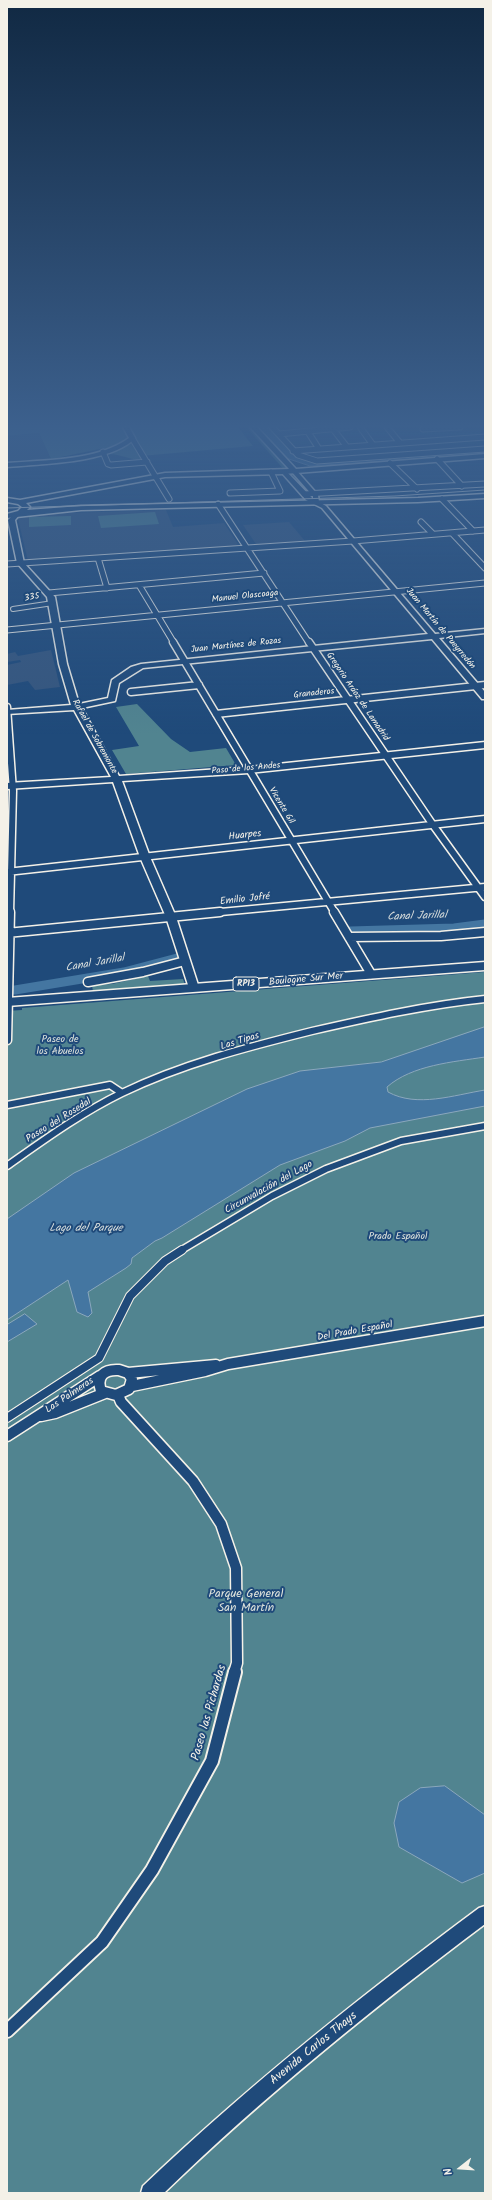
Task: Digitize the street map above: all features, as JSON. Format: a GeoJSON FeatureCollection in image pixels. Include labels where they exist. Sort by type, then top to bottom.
{"type":"FeatureCollection","features":[{"type":"Feature","properties":{"kind":"main road","name":"Boulogne Sur Mer"},"geometry":{"type":"LineString","coordinates":[[7,1002],[485,966]]}},
{"type":"Feature","properties":{"kind":"street","name":"Rafael de Sobremonte"},"geometry":{"type":"LineString","coordinates":[[13,530],[19,564]]}},
{"type":"Feature","properties":{"kind":"street","name":"Gregorio Aráoz de Lamadrid"},"geometry":{"type":"LineString","coordinates":[[235,530],[314,648],[346,699],[433,825],[482,887],[485,896]]}},
{"type":"Feature","properties":{"kind":"street","name":"Juan Martín de Pueyrredón"},"geometry":{"type":"LineString","coordinates":[[343,530],[485,697]]}},
{"type":"Feature","properties":{"kind":"street"},"geometry":{"type":"LineString","coordinates":[[429,530],[433,534]]}},
{"type":"Feature","properties":{"kind":"street"},"geometry":{"type":"LineString","coordinates":[[7,564],[353,541],[485,530]]}},
{"type":"Feature","properties":{"kind":"street"},"geometry":{"type":"LineString","coordinates":[[452,533],[485,568]]}},
{"type":"Feature","properties":{"kind":"street","name":"Rafael de Sobremonte"},"geometry":{"type":"LineString","coordinates":[[7,536],[19,564],[49,593],[53,603],[63,664],[76,707],[118,780],[145,857],[171,917],[194,988]]}},
{"type":"Feature","properties":{"kind":"street"},"geometry":{"type":"LineString","coordinates":[[98,558],[107,588]]}},
{"type":"Feature","properties":{"kind":"street"},"geometry":{"type":"LineString","coordinates":[[49,593],[264,573]]}},
{"type":"Feature","properties":{"kind":"street","name":"Manuel Olascoaga"},"geometry":{"type":"LineString","coordinates":[[7,630],[157,614],[485,583]]}},
{"type":"Feature","properties":{"kind":"street","name":"Vicente Gil"},"geometry":{"type":"LineString","coordinates":[[139,585],[371,974]]}},
{"type":"Feature","properties":{"kind":"street","name":"335"},"geometry":{"type":"LineString","coordinates":[[13,609],[53,603]]}},
{"type":"Feature","properties":{"kind":"street","name":"Juan Martínez de Rozas"},"geometry":{"type":"LineString","coordinates":[[7,710],[76,707],[108,701],[112,699],[115,682],[137,667],[485,632]]}},
{"type":"Feature","properties":{"kind":"street"},"geometry":{"type":"LineString","coordinates":[[130,692],[199,685]]}},
{"type":"Feature","properties":{"kind":"street","name":"Granaderos"},"geometry":{"type":"LineString","coordinates":[[216,714],[485,685]]}},
{"type":"Feature","properties":{"kind":"street"},"geometry":{"type":"LineString","coordinates":[[7,710],[10,786],[7,1002],[9,1006],[7,1040]]}},
{"type":"Feature","properties":{"kind":"street","name":"Paso de los Andes"},"geometry":{"type":"LineString","coordinates":[[10,786],[118,780],[249,770],[485,745]]}},
{"type":"Feature","properties":{"kind":"street","name":"Huarpes"},"geometry":{"type":"LineString","coordinates":[[9,872],[485,819]]}},
{"type":"Feature","properties":{"kind":"street","name":"Emilio Jofré"},"geometry":{"type":"LineString","coordinates":[[8,932],[482,887]]}},
{"type":"Feature","properties":{"kind":"street"},"geometry":{"type":"LineString","coordinates":[[349,937],[448,936],[485,932]]}},
{"type":"Feature","properties":{"kind":"street"},"geometry":{"type":"LineString","coordinates":[[88,982],[143,972],[185,961]]}},
{"type":"Feature","properties":{"kind":"street","name":"Las Tipas"},"geometry":{"type":"LineString","coordinates":[[122,1093],[207,1061],[298,1034],[424,1007],[485,999]]}},
{"type":"Feature","properties":{"kind":"street"},"geometry":{"type":"LineString","coordinates":[[7,1105],[110,1085],[122,1093]]}},
{"type":"Feature","properties":{"kind":"street","name":"Paseo del Rosedal"},"geometry":{"type":"LineString","coordinates":[[7,1166],[77,1120],[122,1093]]}},
{"type":"Feature","properties":{"kind":"street","name":"Circunvalación del Lago"},"geometry":{"type":"LineString","coordinates":[[7,1418],[99,1358],[110,1340],[130,1296],[142,1282],[165,1261],[272,1196],[308,1176],[401,1140],[485,1126]]}},
{"type":"Feature","properties":{"kind":"street","name":"Del Prado Español"},"geometry":{"type":"LineString","coordinates":[[128,1373],[228,1364],[485,1321]]}},
{"type":"Feature","properties":{"kind":"street","name":"Del Prado Español"},"geometry":{"type":"LineString","coordinates":[[132,1386],[205,1371],[228,1364]]}},
{"type":"Feature","properties":{"kind":"street"},"geometry":{"type":"LineString","coordinates":[[114,1370],[128,1373],[132,1379],[132,1386],[124,1393],[118,1395],[105,1393],[99,1387],[98,1383],[100,1376],[114,1370]]}},
{"type":"Feature","properties":{"kind":"street","name":"Las Palmeras"},"geometry":{"type":"LineString","coordinates":[[7,1436],[40,1416],[59,1401],[100,1376]]}},
{"type":"Feature","properties":{"kind":"street","name":"Las Palmeras"},"geometry":{"type":"LineString","coordinates":[[40,1416],[55,1413],[105,1393]]}},
{"type":"Feature","properties":{"kind":"street","name":"Paseo las Pichardas"},"geometry":{"type":"LineString","coordinates":[[7,2031],[102,1942],[152,1870],[212,1761],[237,1663],[236,1568],[220,1524],[193,1481],[121,1402],[118,1395]]}},
{"type":"Feature","properties":{"kind":"street","name":"Avenida Carlos Thays"},"geometry":{"type":"LineString","coordinates":[[150,2193],[201,2143],[314,2048],[485,1914]]}},
{"type":"Feature","properties":{"kind":"shaded area"},"geometry":{"type":"Polygon","coordinates":[[[21,530],[228,530],[238,544],[234,546],[28,561],[21,530]]]}},
{"type":"Feature","properties":{"kind":"shaded area"},"geometry":{"type":"Polygon","coordinates":[[[246,530],[295,530],[305,541],[256,544],[246,530]]]}},
{"type":"Feature","properties":{"kind":"shaded area"},"geometry":{"type":"Polygon","coordinates":[[[51,650],[60,687],[35,690],[28,681],[7,685],[7,665],[21,662],[20,660],[7,662],[7,654],[15,652],[18,656],[51,650]]]}},
{"type":"Feature","properties":{"kind":"green space"},"geometry":{"type":"Polygon","coordinates":[[[137,704],[171,739],[190,752],[226,748],[236,765],[126,774],[112,750],[139,746],[116,707],[137,704]]]}},
{"type":"Feature","properties":{"kind":"green space","name":"Parque General San Martín"},"geometry":{"type":"Polygon","coordinates":[[[485,972],[485,2193],[7,2193],[7,1011],[22,1010],[22,1008],[485,972]]]}},
{"type":"Feature","properties":{"kind":"green space"},"geometry":{"type":"Polygon","coordinates":[[[148,976],[150,981],[183,979],[185,985],[93,992],[92,985],[112,984],[148,976]]]}},
{"type":"Feature","properties":{"kind":"water","name":"Lago del Parque"},"geometry":{"type":"Polygon","coordinates":[[[485,1027],[485,1057],[421,1069],[408,1074],[387,1087],[388,1092],[399,1097],[423,1100],[485,1090],[485,1106],[370,1128],[345,1141],[280,1165],[155,1241],[132,1258],[131,1264],[126,1268],[88,1292],[92,1313],[88,1317],[77,1312],[68,1280],[7,1320],[7,1219],[74,1173],[247,1089],[300,1071],[381,1062],[485,1027]]]}},
{"type":"Feature","properties":{"kind":"water"},"geometry":{"type":"Polygon","coordinates":[[[25,1314],[37,1324],[7,1342],[7,1325],[25,1314]]]}},
{"type":"Feature","properties":{"kind":"water"},"geometry":{"type":"Polygon","coordinates":[[[445,1786],[485,1815],[485,1873],[462,1883],[399,1847],[394,1823],[399,1802],[420,1788],[445,1786]]]}},
{"type":"Feature","properties":{"kind":"waterway","name":"Canal Jarillal"},"geometry":{"type":"LineString","coordinates":[[350,931],[454,928],[485,924]]}},
{"type":"Feature","properties":{"kind":"waterway","name":"Canal Jarillal"},"geometry":{"type":"LineString","coordinates":[[15,990],[124,972],[177,958]]}},
{"type":"Feature","properties":{"kind":"park label","name":"Paseo de los Abuelos"},"geometry":{"type":"Point","coordinates":[60,1046]}},
{"type":"Feature","properties":{"kind":"park label","name":"Prado Español"},"geometry":{"type":"Point","coordinates":[398,1237]}}]}
